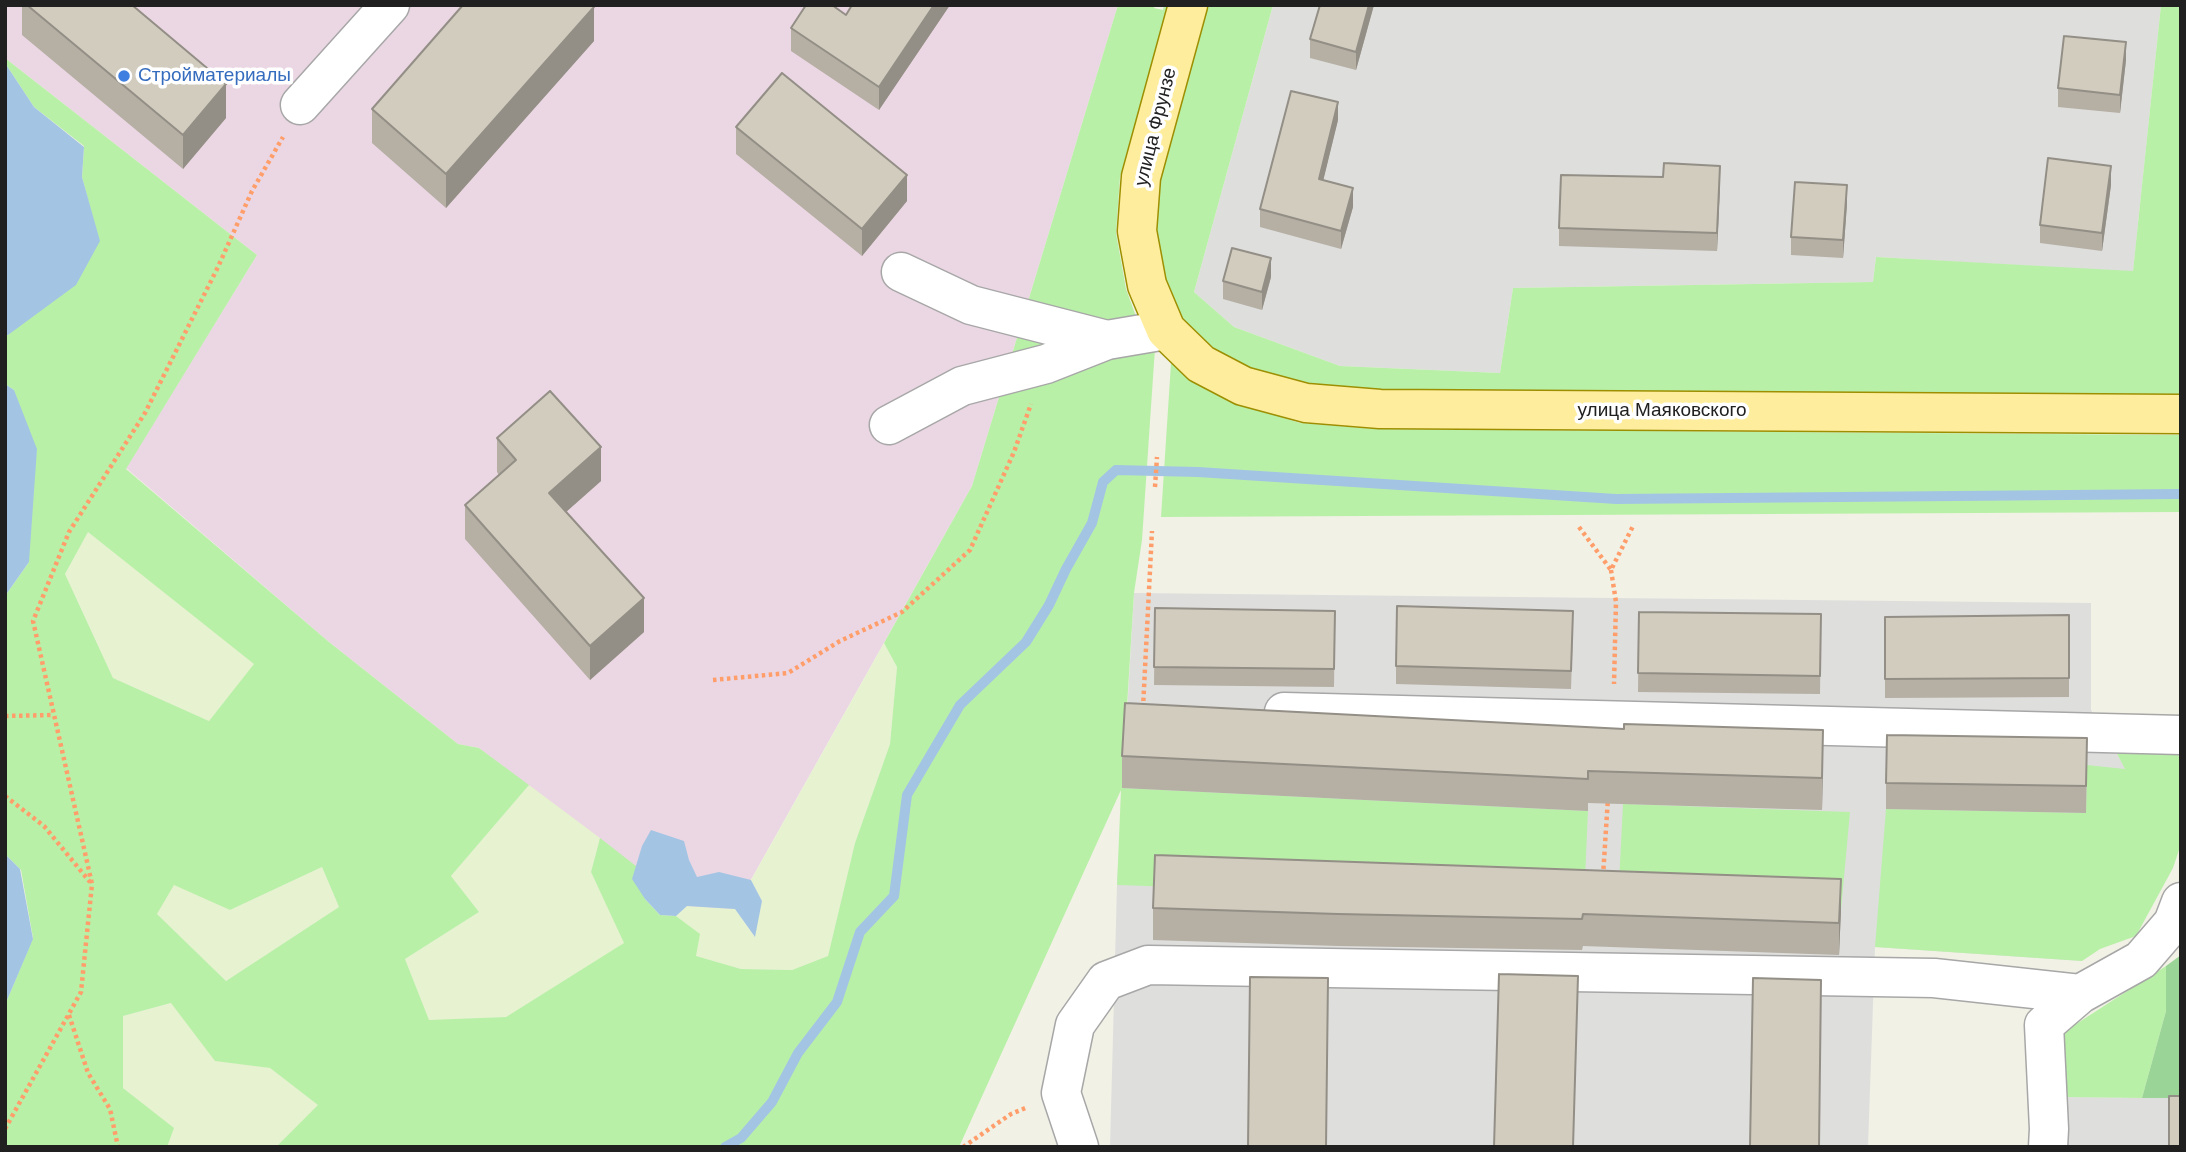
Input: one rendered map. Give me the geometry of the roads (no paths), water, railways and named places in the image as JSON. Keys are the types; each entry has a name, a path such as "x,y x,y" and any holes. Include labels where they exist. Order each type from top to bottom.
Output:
{"main road":[{"name":"улица Фрунзе","path":"1166,330 1147,285 1137,232 1140,177 1188,5"},
{"name":"улица Маяковского","path":"1166,330 1201,364 1243,386 1306,403 1380,409 2181,414"}],"street":[{"path":"300,106 390,5"},
{"path":"901,272 971,305 1107,340"},
{"path":"889,425 962,386 1046,364 1107,340 1166,330"},
{"path":"1254,712 2181,735"},
{"path":"2048,1147 2043,1025 2080,994 2141,960 2173,923 2181,902"},
{"path":"1079,1147 1061,1093 1076,1025 1106,981 1148,965 1934,978 2080,994"}],"water":[{"path":"5,63 34,107 84,147 82,177 100,241 76,285 8,335 5,335"},
{"path":"5,384 14,390 37,449 29,562 5,596"},
{"path":"651,830 684,841 697,877 719,872 751,880 762,901 755,937 735,909 687,906 676,916 660,915 632,879 642,846"},
{"path":"5,854 20,869 33,939 5,1005"}],"waterway":[{"path":"725,1147 741,1138 772,1102 798,1053 837,1002 860,932 894,896 907,795 960,705 1026,642 1049,605 1092,523 1103,482 1116,470 1198,472 1616,499 2181,494"}],"place":[{"name":"Стройматериалы","path":"124,76"}]}
